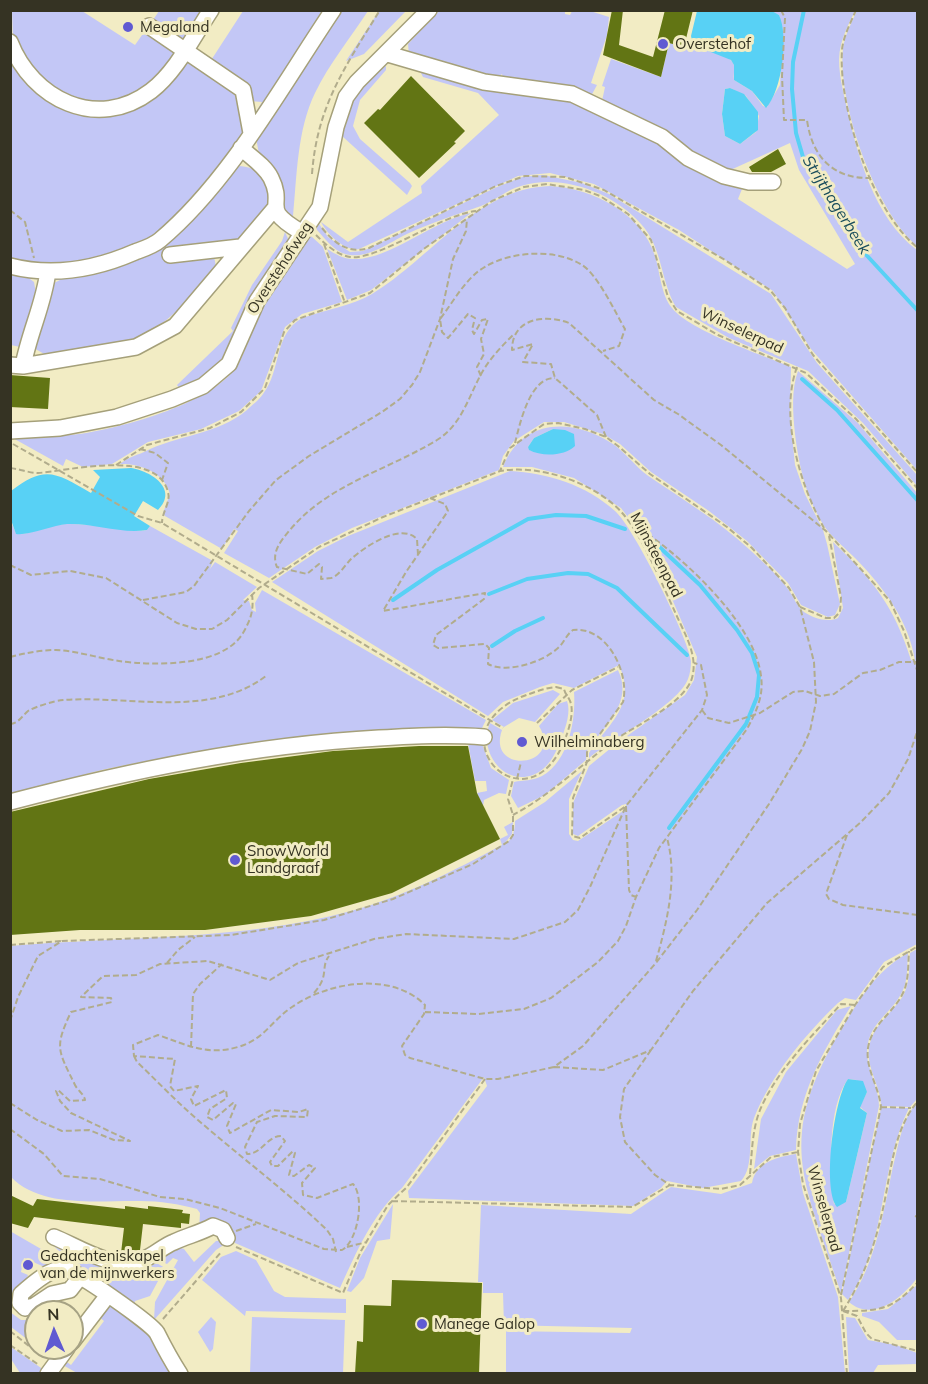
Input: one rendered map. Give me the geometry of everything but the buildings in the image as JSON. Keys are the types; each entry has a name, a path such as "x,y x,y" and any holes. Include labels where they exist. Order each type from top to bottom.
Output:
{"street":[{"path":"10,42 24,70 45,92 75,106 92,108 123,105 139,99 164,79 211,10"},
{"path":"10,266 42,271 69,271 109,263 158,242 222,177 333,10"},
{"name":"Overstehofweg","path":"10,431 60,428 117,417 203,386 229,364 257,301 308,233 324,194 336,127 346,97 357,82 388,54 429,10"},
{"path":"149,26 243,90 250,133"},
{"path":"388,54 484,82 572,94 662,137 687,158 724,176 749,182 773,182"},
{"path":"241,148 267,171 273,181 275,208 279,217 308,233"},
{"path":"17,365 136,347 175,326 275,208"},
{"path":"170,255 240,247"},
{"path":"17,365 45,296 42,271"},
{"path":"10,802 162,765 242,752 359,739 484,737"},
{"path":"54,1237 96,1256 132,1262 141,1261 172,1242 194,1237 213,1226 223,1230 227,1238"},
{"path":"80,1277 108,1295 156,1332 161,1345 180,1374"},
{"path":"84,1326 108,1295"}],"path":[{"path":"781,10 786,27 784,120 807,120 809,139 822,160 845,176 871,178"},
{"path":"856,10 842,46 842,77 854,133 871,178 892,219 918,248"},
{"path":"315,215 330,236 350,250 356,251 369,248 496,186 525,176 565,177 604,190 715,254 770,290 779,299 813,355 918,472"},
{"name":"Winselerpad","path":"308,233 348,257 364,256 445,218 479,210 509,193 533,185 571,186 600,196 628,214 646,233 655,248 668,297 677,311 718,335 796,367 813,378 856,419 918,489"},
{"path":"10,210 25,222 42,271"},
{"path":"116,465 140,449 210,428 242,412 265,388 280,341 290,323 304,315 370,293 425,248 479,210"},
{"path":"10,565 31,575 70,570 106,578 143,600 186,592 198,582 249,511 276,480 309,456 400,399 420,372 441,319 453,259 466,231 467,219"},
{"path":"323,243 345,303"},
{"path":"481,376 477,367 484,354 481,339 488,319 482,320 474,334 472,330 475,318 468,314 448,338 442,332 441,319 464,285 489,265 523,255 555,256 581,264 591,273 625,329 619,346 602,352"},
{"path":"418,555 417,539 412,534 402,532 388,536 353,557 331,578 321,579 320,564 307,574 284,571 278,567 274,559 277,548 299,519 341,487 447,433 461,416 481,376 502,345 530,320 554,318 569,323 654,400 721,445 827,532 890,601 904,631 918,673"},
{"path":"515,334 512,351 533,344 523,362 551,364 555,378 597,415 606,437"},
{"path":"796,367 793,379 792,414 798,464 808,496 827,532 841,597 840,612 834,618 826,618 800,607"},
{"path":"515,443 521,419 538,385 546,378 555,378"},
{"path":"500,471 508,450 538,427 551,423 573,426 606,437 650,474 699,506 752,548 789,588 800,607 814,662 817,695 810,731 792,769 697,910 655,964 583,1046 554,1067"},
{"path":"10,442 138,516 162,523 503,728"},
{"path":"140,449 155,453 168,463 162,480"},
{"path":"10,468 35,473 116,465 142,468 162,480 169,496 162,523"},
{"name":"Mijnsteenpad","path":"143,600 177,623 203,629 219,627 264,584 319,547 345,533 500,471 528,469 570,480 611,503 629,522 661,580 694,663 701,665 707,687 702,710"},
{"path":"430,498 445,504 448,511 383,606 385,612 481,593 486,594 436,635 432,642 435,647 485,644 489,648 489,665 515,667 554,651 570,632 583,630 596,635 605,643 624,679 623,702 587,752 587,762 573,798 573,837 580,838 626,806"},
{"path":"425,1012 504,1012 524,1009 551,998 598,962 618,941 654,858 754,715 762,693 762,677 749,640 700,578 660,541 629,522"},
{"path":"10,657 42,650 58,650 120,661 154,664 214,655 229,649 241,636 254,608 252,594"},
{"path":"10,1103 37,1120 62,1131 89,1130 114,1140 130,1141 130,1138 115,1134 71,1113 60,1101 56,1092 58,1090 70,1101 85,1100 76,1088 58,1047 61,1032 71,1012 112,1002 111,998 105,997 81,998 100,977 136,975 155,965 167,963 208,961 270,980 298,963 331,955 374,939 406,934 514,939 549,930 565,922 578,910 626,806 702,710 708,718 726,723 754,715 793,692 805,691 817,695 834,694 863,673 880,670 899,662 916,662"},
{"path":"513,815 548,795 587,762 678,697 690,683 694,663"},
{"path":"537,723 566,695 618,667"},
{"path":"10,724 29,711 62,700 181,701 238,692 266,676"},
{"path":"560,688 566,695 572,707 567,733 557,756 544,772 513,779 499,772 492,763 484,737 489,720 509,702 542,689 560,688"},
{"path":"798,1152 771,1157 740,1185 704,1190 670,1185 646,1168 625,1142 621,1123 624,1089 687,1000 767,903 848,834 889,793 908,759 918,729"},
{"path":"518,779 521,762"},
{"path":"10,945 231,935 324,920 393,899 473,864 509,841 515,825 508,799 513,779"},
{"path":"626,806 629,890 632,896 636,897"},
{"path":"848,834 826,894 829,899 843,905 918,915"},
{"path":"655,964 667,924 671,896 667,838"},
{"path":"167,963 178,950 196,936"},
{"path":"10,1021 18,997 38,956 62,941"},
{"name":"Winselerpad","path":"847,1374 841,1298 802,1184 798,1152 800,1124 816,1071 855,1005 883,967 918,946"},
{"path":"841,1298 881,1107 868,1049 875,1026 896,1004 905,989 909,951"},
{"path":"312,995 325,980 325,964 331,955"},
{"path":"191,1047 193,994 200,984 222,964"},
{"path":"336,1251 333,1239 327,1230 275,1183 192,1115 137,1062 133,1045 158,1035 201,1051 218,1050 249,1043 266,1033 282,1014 294,1005 312,995 351,984 386,986 423,1003 425,1012 402,1046 405,1055 485,1079 554,1067 603,1071 651,1050"},
{"path":"750,1174 760,1111 777,1079 841,1004 855,1005"},
{"path":"134,1056 175,1059 170,1086 174,1091 198,1086 191,1099 194,1106 226,1089 227,1098 210,1109 207,1117 213,1120 233,1103 236,1104 227,1126 230,1132 271,1110 299,1112 308,1109 307,1117 275,1116 257,1122 245,1147 247,1154 254,1154 276,1136 281,1136 285,1141 274,1154 270,1162 272,1166 278,1166 293,1151 295,1153 290,1175 294,1176 309,1165 315,1168 302,1183 303,1195 316,1198 353,1184 356,1188 360,1216 347,1247"},
{"path":"156,1332 157,1324 228,1247 242,1249 343,1293 367,1242 391,1201 407,1187 485,1079"},
{"path":"843,1311 861,1282 882,1214 900,1130 911,1108 918,1101"},
{"path":"881,1107 911,1108"},
{"path":"10,1129 30,1142 58,1172 67,1178 100,1179 160,1197 185,1199 220,1208 256,1224 336,1251 367,1242"},
{"path":"391,1201 632,1207 670,1185"},
{"path":"227,1238 232,1232 256,1224"},
{"path":"843,1311 872,1311 888,1307 918,1282"},
{"path":"843,1311 857,1316 866,1334 872,1339 918,1351"},
{"path":"10,1331 50,1370"},
{"path":"10,1345 50,1370"}],"shaded area":[{"path":"565,10 565,14 570,15 572,11 587,10 609,17 607,35 591,83 597,85 590,98 503,78 502,74 498,77 452,68 409,55 408,44 439,11"},
{"path":"770,10 779,15 784,49 780,77 772,100 766,108 752,91 734,80 734,65 731,60 693,45 691,36 697,11"},
{"path":"857,10 917,11 917,246 902,230 887,208 862,155 853,126 846,97 843,49"},
{"path":"12,11 82,11 135,45 147,28 180,51 138,97 92,106 47,90 13,41"},
{"path":"159,11 208,11 184,46 151,23"},
{"path":"243,11 368,11 327,72 309,107 301,138 293,216 285,214 259,154 256,138 237,166 254,169 263,177 268,189 269,206 240,238 231,241 214,256 216,267 188,300 166,320 142,336 119,344 46,355 32,347 54,283 60,280 30,279 34,282 37,300 20,347 11,345 10,49 44,94 123,107 185,55 206,68","holes":["246,85 249,101 262,102 244,131 240,101 236,101"]},
{"path":"379,11 406,11 364,54 346,61"},
{"path":"770,11 855,11 842,41 839,59 841,82 850,123 862,164 879,203 889,221 917,250 917,470 811,349 773,291 679,230 594,184 550,173 518,176 359,249 342,245 321,222 348,242 422,193 421,186 499,115 478,93 423,77 420,71 571,96 744,184 738,199 847,269 855,264 799,170 790,143 726,172 602,101 605,87 602,86 611,59 661,77 669,43 684,47 685,42 713,50 727,57 734,65 734,80 752,91 763,106 767,107 780,85 783,33 779,15","holes":["730,88 746,96 759,116 756,132 740,144 725,136 722,114 725,89"]},
{"path":"386,66 386,70 360,100 353,126 360,139 410,183 412,186 407,195 342,136 356,95 369,78"},
{"path":"730,88 744,94 758,112 758,130 740,144 725,136 722,114 725,89"},
{"path":"543,175 582,183 609,194 771,294 817,363 917,475 917,486 863,423 808,371 729,338 676,307 654,243 648,233 630,213 617,203 586,188 553,182 521,186 486,204 418,229 365,254 344,254 329,244 313,226 317,221 328,237 350,252 363,251 497,187 522,177"},
{"path":"550,186 582,192 598,198 627,215 639,227 655,256 665,297 681,317 710,334 791,367 790,414 795,465 827,544 840,604 835,615 828,617 801,605 788,583 747,541 709,511 651,472 620,444 603,434 564,422 544,422 514,441 503,456 499,470 352,528 315,547 269,578 224,553 238,531 234,529 222,549 165,516 163,513 170,494 163,480 157,475 136,465 120,464 157,446 210,430 235,418 263,394 273,374 286,334 302,318 347,305 372,294 455,228 500,199 524,190"},
{"path":"471,213 371,290 347,300 327,249 346,258 367,258 396,247 442,223"},
{"path":"285,232 289,241 230,352 212,374 181,391 177,385 233,331 231,328 252,285 282,241"},
{"path":"311,236 323,247 342,302 302,314 285,327 261,391 239,411 201,429 148,442 112,464 83,467 66,459 63,466 11,437 71,435 98,431 167,411 211,390 228,377 239,363 271,292 294,256"},
{"path":"798,371 858,423 917,493 917,944 884,962 856,1000 845,998 838,1003 790,1056 770,1086 754,1118 748,1168 741,1181 703,1188 667,1181 661,1188 633,1206 409,1198 408,1191 487,1086 484,1077 402,1188 382,1209 359,1248 340,1288 235,1243 231,1236 199,1230 200,1213 197,1209 176,1204 141,1201 72,1201 39,1194 24,1187 11,1177 10,946 224,933 309,921 351,911 428,882 502,845 500,839 508,835 504,827 513,822 512,834 504,844 513,835 515,821 545,802 582,771 569,799 569,834 573,840 578,841 626,809 626,804 622,805 578,836 573,834 573,803 589,766 617,743 685,695 694,680 697,657 663,578 634,525 621,508 574,478 532,467 503,467 512,451 523,439 536,431 551,427 567,427 598,435 613,444 647,475 738,539 780,579 804,612 825,620 838,618 843,608 833,542 860,569 881,595 897,624 911,660 915,661 907,632 894,606 866,570 827,530 809,496 795,434 793,402","holes":["553,429 562,453 531,451 528,447 534,438"]},
{"path":"553,429 565,430 574,434 575,446 565,452 553,454 540,454 529,450 528,447 534,438"},
{"path":"131,468 154,477 164,488 164,502 158,510 143,501 134,516 150,526 147,530 127,531 67,524 16,534 11,520 11,491 33,477 42,474 60,476 91,493 100,477 93,470"},
{"path":"510,471 538,474 566,482 592,494 615,511 634,537 646,559 688,648 691,668 682,689 659,710 589,758 589,753 619,712 623,702 624,679 619,665 574,688 553,683 540,687 503,702 488,716 272,582 318,551 348,536"},
{"path":"10,520 16,533 20,534 60,524 83,524 140,531 147,530 150,526 213,561 210,569 215,562 257,587 243,600 249,601 252,610 256,612 255,603 262,590 486,720 481,730 464,728 448,732 276,744 148,761 94,772 11,798"},
{"path":"618,670 622,682 620,704 587,751 586,760 545,795 518,808 511,796 514,782 532,780 542,776 559,760 565,750 574,714 574,692"},
{"path":"553,690 560,694 535,722 519,718 504,727 492,720 513,703"},
{"path":"567,701 568,714 565,728 555,754 547,766 531,776 520,777 509,774 492,759 487,735 490,723 502,730 500,744 505,754 513,760 524,761 534,758 542,751 544,740 539,726 558,704"},
{"path":"460,738 481,741 491,768 509,780 506,794 499,793 484,800 483,806 477,793 487,791 486,781 475,781 468,743 450,743"},
{"path":"917,949 917,1099 910,1107 881,1106 870,1063 871,1039 879,1025 904,994 910,953"},
{"path":"908,953 905,986 894,1004 874,1028 868,1043 869,1067 877,1090 879,1106 841,1293 807,1189 802,1160 802,1131 808,1101 821,1067 842,1028 878,976","holes":["848,1079 856,1080 867,1092 860,1107 867,1113 846,1202 834,1204 831,1157 833,1122 841,1091"]},
{"path":"851,1006 822,1057 806,1093 801,1111 796,1150 770,1156 754,1169 761,1119 786,1072 837,1010"},
{"path":"848,1079 863,1081 867,1092 860,1108 867,1113 846,1202 837,1207 830,1182 830,1164 838,1104"},
{"path":"917,1102 917,1278 904,1293 887,1305 868,1310 858,1308 849,1302 872,1255 901,1135 907,1118"},
{"path":"881,1108 909,1108 892,1155 870,1255 861,1278 848,1300 842,1294"},
{"path":"796,1154 803,1193 838,1297 845,1373 506,1373 506,1331 630,1333 632,1328 504,1325 503,1293 483,1293 483,1282 478,1282 481,1205 631,1214 671,1187 721,1194 752,1183 754,1176 763,1165 775,1159"},
{"path":"393,1204 390,1239 377,1241 364,1278 351,1292 347,1291 360,1258"},
{"path":"10,1231 48,1253 52,1263 49,1269 24,1258 21,1272 28,1275 23,1287 16,1295 11,1295"},
{"path":"224,1240 225,1244 216,1250 154,1320 155,1302 178,1260 173,1258 167,1264 157,1259 155,1262 165,1268 150,1296 135,1301 134,1308 75,1267 51,1243 98,1264 178,1247 184,1249 194,1262 216,1241"},
{"path":"236,1251 256,1260 274,1291 285,1297 346,1299 346,1313 246,1311 245,1316 202,1280 221,1257"},
{"path":"917,1285 917,1340 897,1340 879,1322 862,1316 862,1313 888,1309"},
{"path":"110,1304 146,1332 175,1373 77,1373 61,1364 64,1360 71,1365 75,1360 84,1360 84,1348 104,1321 98,1316"},
{"path":"10,1312 24,1320 24,1337 11,1327"},
{"path":"211,1317 216,1322 213,1349 210,1352 198,1332"},
{"path":"252,1317 345,1320 343,1373 250,1373"},
{"path":"846,1317 855,1318 868,1340 896,1345 917,1353 917,1364 878,1365 873,1373 849,1373"},
{"path":"11,1347 24,1356 24,1360 30,1360 44,1370 42,1373 20,1373 11,1359"}],"waterway":[{"name":"Strijthagerbeek","path":"804,10 793,62 792,89 796,133 803,157 859,247 918,311"},
{"path":"802,379 837,410 918,501"},
{"path":"393,600 437,570 528,519 556,515 586,516 625,529"},
{"path":"654,542 700,585 737,630 752,653 759,675 757,697 746,724 669,828"},
{"path":"489,594 527,579 568,573 588,574 617,588 687,655"},
{"path":"492,646 515,631 543,618"}],"place":[{"name":"Megaland","path":"128,27"},
{"name":"Overstehof","path":"663,44"},
{"name":"Wilhelminaberg","path":"522,742"},
{"name":"SnowWorld Landgraaf","path":"235,860"},
{"name":"Gedachteniskapel van de mijnwerkers","path":"28,1265"},
{"name":"Manege Galop","path":"422,1324"}]}
